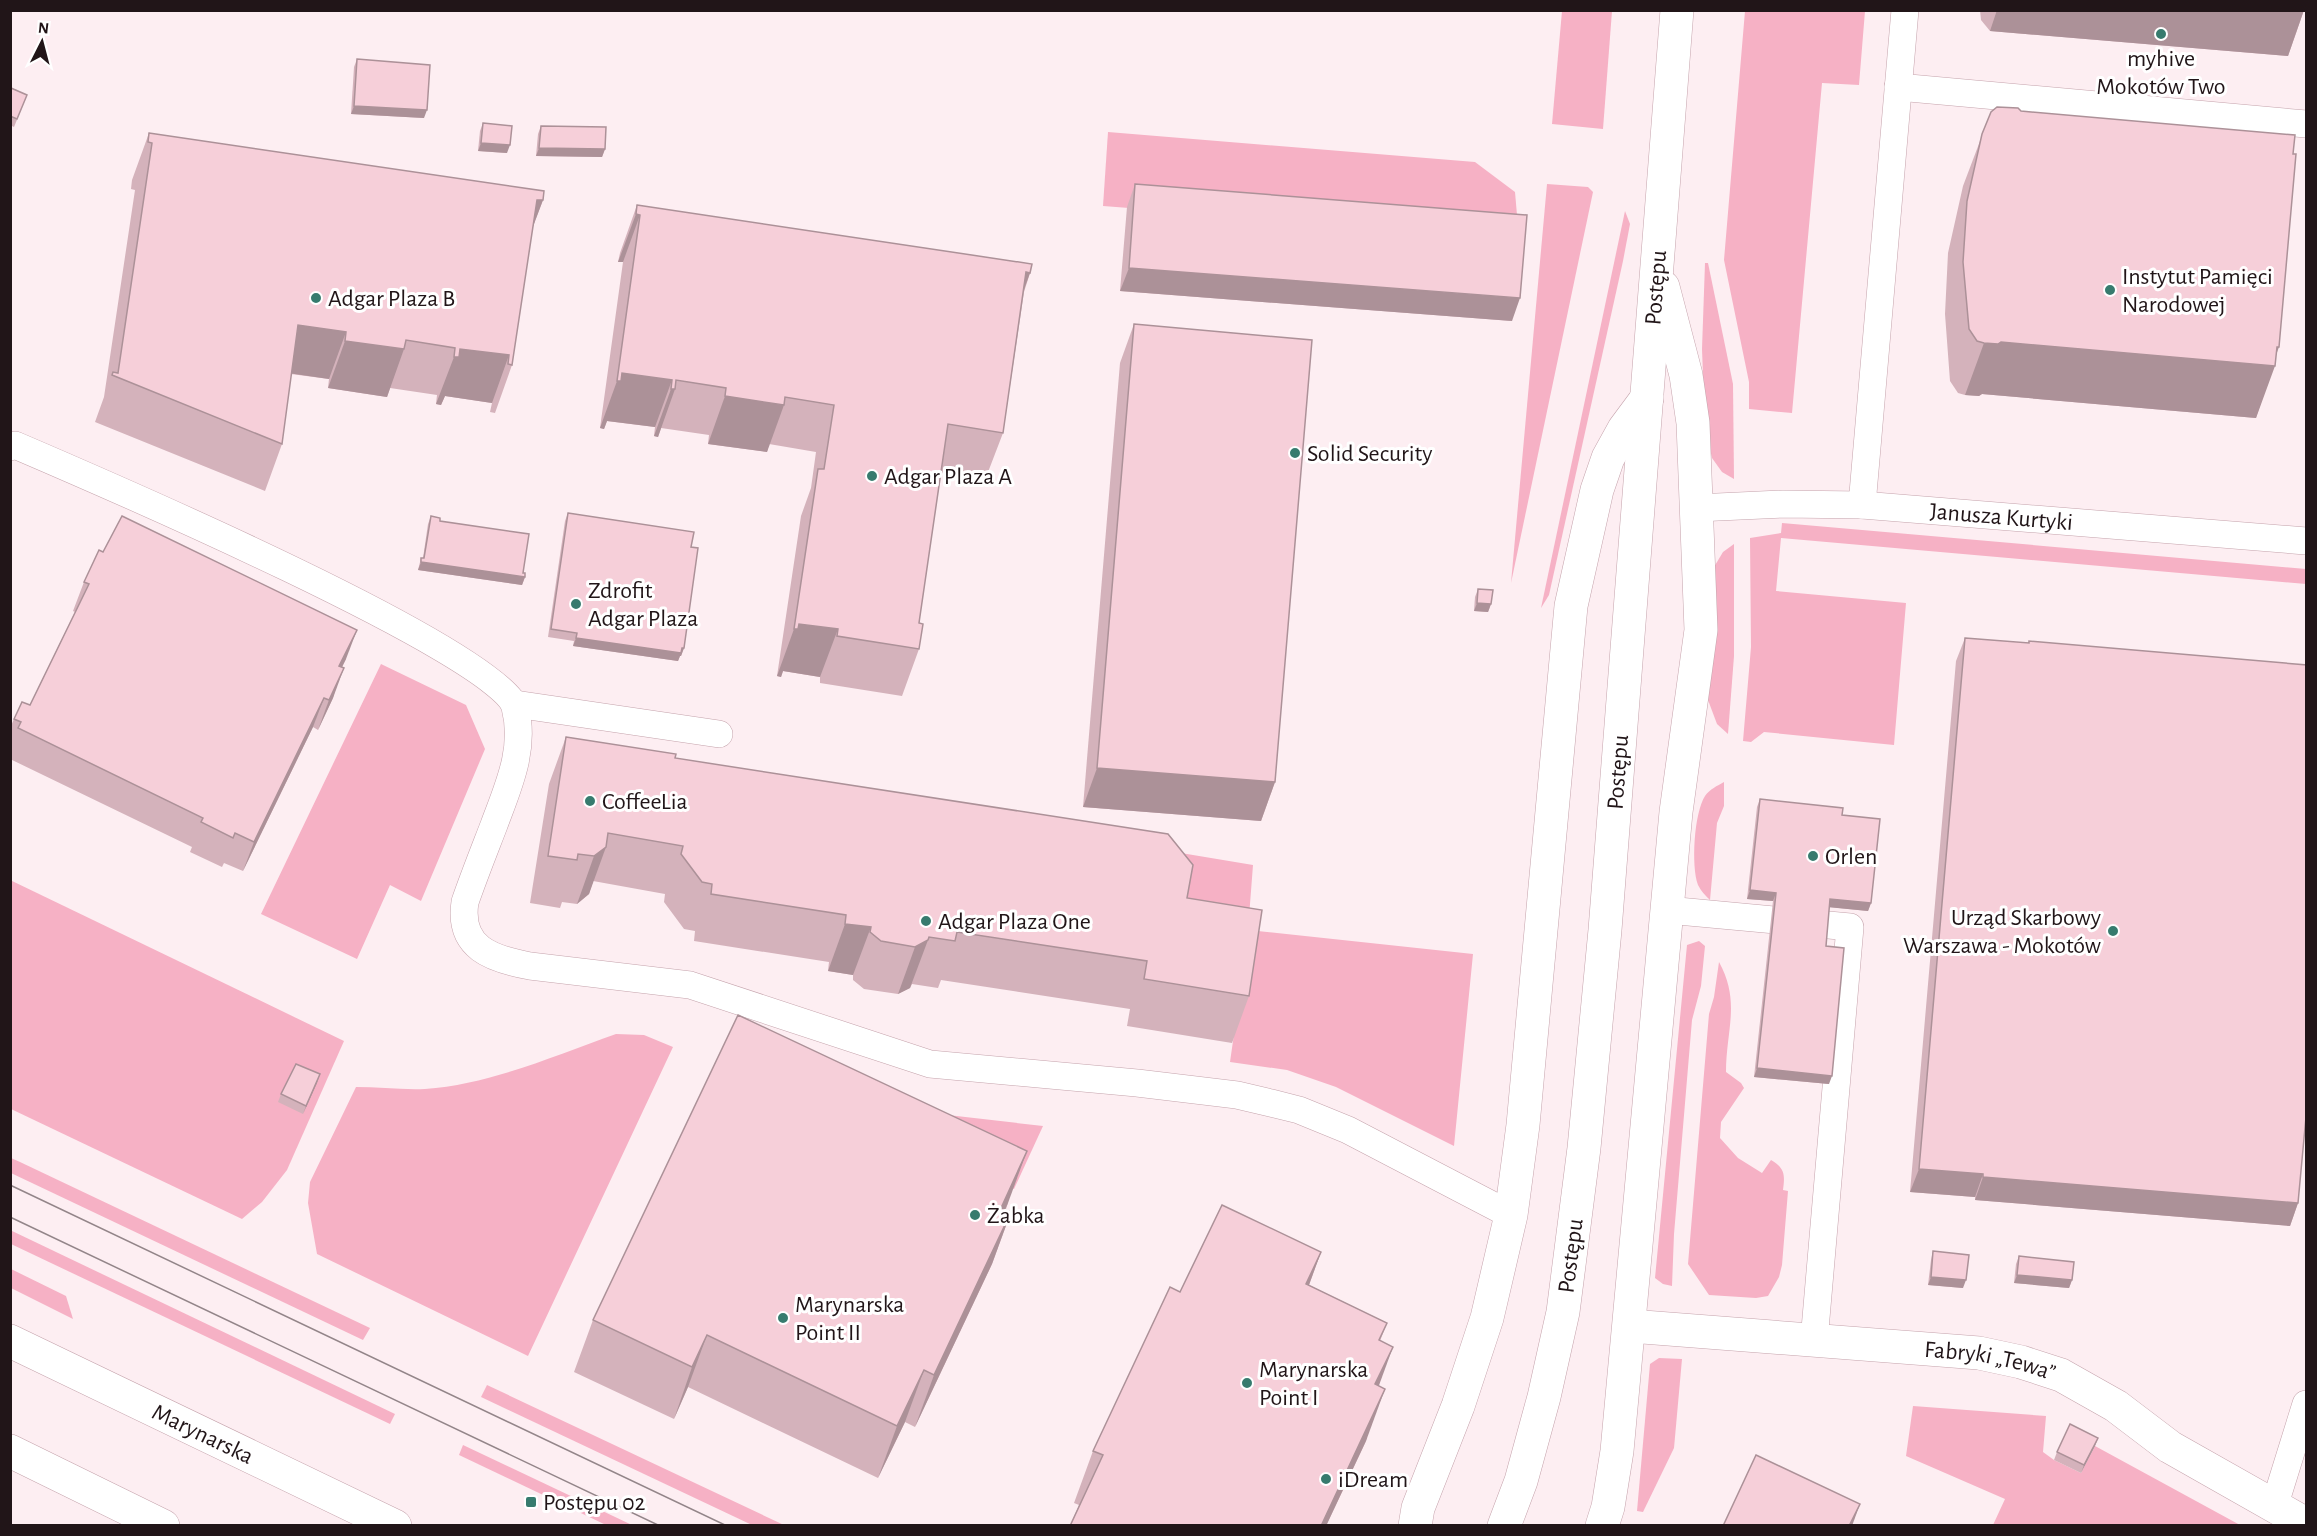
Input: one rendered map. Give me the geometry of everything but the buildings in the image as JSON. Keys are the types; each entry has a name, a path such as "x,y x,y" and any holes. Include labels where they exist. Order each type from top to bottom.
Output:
{"street":[{"name":"Postępu","path":"1504,1526 1530,1449 1563,1312 1584,1148 1605,930 1677,10"},
{"path":"1602,1526 1608,1507 1617,1451 1676,812 1701,630 1693,423 1686,375 1656,265"},
{"path":"1413,1520 1458,1406 1487,1318 1511,1215 1522,1125 1570,606 1597,490 1608,458 1624,429 1647,398"},
{"name":"Fabryki „Tewa”","path":"1630,1326 1980,1353 2021,1362 2061,1375 2116,1407 2170,1446 2307,1524"},
{"name":"Marynarska","path":"10,1341 395,1526"},
{"path":"10,1451 164,1526"}],"lane":[{"path":"1862,505 1905,10"},
{"path":"1898,87 2307,124"},
{"path":"10,447 15,445 115,488 358,603 469,663 497,685 515,704 519,735 515,767 465,902 463,913 467,932 473,943 483,952 508,962 530,966 690,985 930,1064 1237,1095 1299,1110 1348,1130 1511,1215"},
{"name":"Janusza Kurtyki","path":"1696,508 1862,505 2307,541"},
{"path":"515,704 719,734"},
{"path":"1667,910 1850,927 1814,1341"},
{"path":"2274,1507 2307,1404"}],"shaded area":[{"path":"1562,11 1612,11 1603,129 1552,124"},
{"path":"1745,11 1865,11 1859,85 1822,83 1792,413 1749,409 1749,382 1724,260"},
{"path":"1108,132 1475,162 1515,192 1519,238 1103,206"},
{"path":"1547,184 1588,187 1593,192 1511,583"},
{"path":"1625,211 1630,224 1623,261 1549,595 1541,608"},
{"path":"1705,263 1708,263 1733,384 1734,479 1722,472 1712,458 1705,427 1702,349"},
{"path":"1782,523 2306,569 2306,584 1781,538 1776,591 1906,603 1894,745 1764,732 1751,742 1743,741 1751,647 1750,538 1781,533"},
{"path":"1734,544 1734,656 1728,734 1717,724 1708,700 1714,567 1723,552"},
{"path":"381,664 466,705 485,749 421,901 390,885 357,959 261,914"},
{"path":"1724,782 1724,806 1717,823 1710,900 1699,887 1696,876 1694,853 1696,827 1705,796"},
{"path":"1157,849 1253,865 1248,930 1473,954 1454,1146 1336,1087 1287,1070 1230,1062 1245,958 1170,946"},
{"path":"10,880 344,1041 287,1170 262,1202 242,1219 11,1109"},
{"path":"1699,941 1705,946 1701,986 1692,1020 1674,1234 1672,1286 1663,1284 1655,1278 1687,945"},
{"path":"1719,962 1726,976 1731,1003 1726,1072 1744,1088 1721,1122 1720,1138 1738,1158 1762,1173 1771,1160 1776,1163 1783,1172 1783,1190 1788,1191 1779,1277 1768,1296 1756,1298 1709,1295 1688,1264 1709,1014"},
{"path":"616,1034 644,1035 673,1047 528,1356 317,1254 308,1203 310,1182 356,1087 425,1089 450,1086 522,1068"},
{"path":"939,1114 1043,1126 1014,1189 923,1145"},
{"path":"11,1158 370,1328 363,1340 11,1173"},
{"path":"10,1230 395,1414 390,1424 11,1244"},
{"path":"11,1269 66,1296 73,1319 11,1288"},
{"path":"1659,1358 1682,1359 1674,1448 1643,1512 1637,1511 1650,1364"},
{"path":"487,1385 784,1525 752,1525 481,1397"},
{"path":"1913,1406 2046,1416 2043,1452 2054,1460 2081,1473 2095,1446 2240,1525 1993,1525 2005,1499 1906,1456"},
{"path":"463,1445 632,1525 606,1525 459,1455"}],"tram line":[{"path":"10,1185 727,1526"},
{"path":"10,1217 660,1526"}],"place":[{"name":"myhive Mokotów Two","path":"2161,34"},
{"name":"Instytut Pamięci Narodowej","path":"2110,290"},
{"name":"Adgar Plaza B","path":"316,298"},
{"name":"Solid Security","path":"1295,453"},
{"name":"Adgar Plaza A","path":"872,476"},
{"name":"Zdrofit Adgar Plaza","path":"576,604"},
{"name":"CoffeeLia","path":"590,801"},
{"name":"Orlen","path":"1813,856"},
{"name":"Adgar Plaza One","path":"926,921"},
{"name":"Urząd Skarbowy Warszawa - Mokotów","path":"2113,931"},
{"name":"Żabka","path":"975,1215"},
{"name":"Marynarska Point II","path":"783,1318"},
{"name":"Marynarska Point I","path":"1247,1383"},
{"name":"iDream","path":"1326,1479"},
{"name":"Postępu 02","path":"531,1502"}]}
